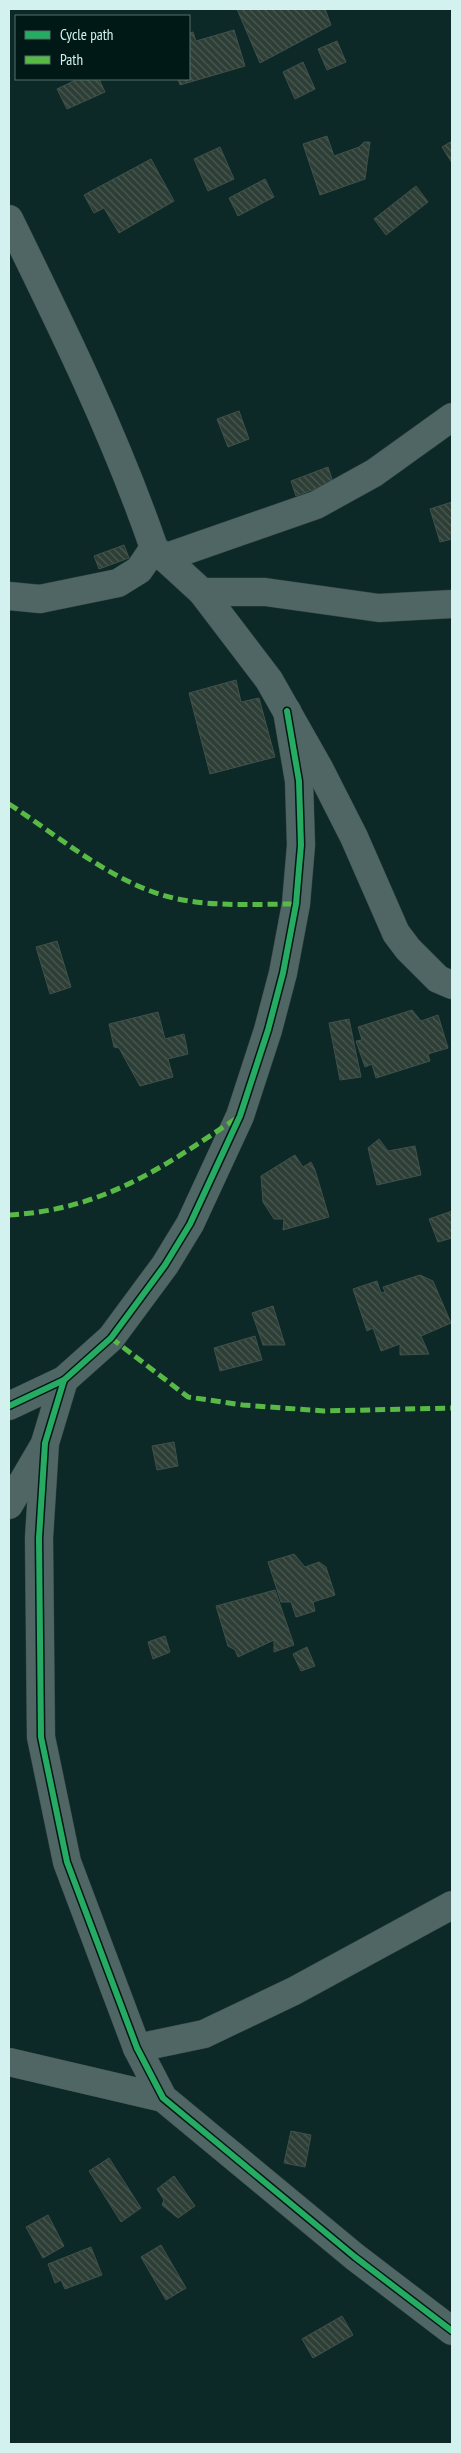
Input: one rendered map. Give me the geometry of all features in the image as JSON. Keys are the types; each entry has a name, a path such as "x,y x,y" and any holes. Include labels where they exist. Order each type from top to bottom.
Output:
{"street":[{"path":"9,219 82,371 133,486 159,553 202,592 269,680 354,837 396,933 408,949 438,979 452,985"},
{"path":"9,596 40,599 118,583 139,570 159,553 316,504 374,473 452,417"},
{"path":"202,592 266,592 378,608 452,604"},
{"path":"9,1406 64,1380 111,1338 165,1265 190,1224 240,1116 281,983 296,904 301,846 299,781 287,711"},
{"path":"64,1380 45,1444 39,1538 41,1737 68,1862 137,2048 163,2098 355,2257 452,2331"},
{"path":"9,1505 45,1444"},
{"path":"137,2048 204,2034 294,1991 452,1905"},
{"path":"9,2062 163,2098"}],"building":[{"path":"237,9 325,9 331,25 260,63"},
{"path":"234,30 245,66 180,85 178,80 190,80 190,33 193,32 196,41"},
{"path":"337,41 346,62 327,70 318,49"},
{"path":"303,62 315,89 295,99 283,72"},
{"path":"76,80 99,80 105,92 67,109 57,89"},
{"path":"327,136 334,156 359,147 364,142 370,142 365,179 320,195 303,144"},
{"path":"452,141 452,163 442,147"},
{"path":"220,147 234,179 208,191 194,159"},
{"path":"151,159 174,201 119,233 104,208 94,213 84,195"},
{"path":"265,179 274,197 238,216 229,198"},
{"path":"416,186 428,202 386,235 374,219"},
{"path":"239,411 249,439 228,447 217,419"},
{"path":"328,467 333,482 296,496 291,481"},
{"path":"452,502 452,539 440,542 430,509"},
{"path":"124,545 129,558 99,569 94,556"},
{"path":"236,680 241,702 259,698 275,757 210,774 189,693"},
{"path":"57,941 71,987 50,994 36,947"},
{"path":"412,1010 421,1021 438,1015 448,1048 428,1054 430,1061 376,1078 372,1064 365,1067 356,1041 362,1040 358,1027"},
{"path":"158,1012 165,1039 184,1034 188,1054 168,1059 173,1077 140,1086 119,1048 114,1047 109,1024"},
{"path":"349,1019 361,1077 340,1080 329,1023"},
{"path":"379,1139 388,1151 415,1146 421,1175 377,1185 368,1148"},
{"path":"295,1155 303,1167 311,1162 329,1217 283,1230 284,1219 274,1219 263,1202 261,1176"},
{"path":"452,1211 452,1238 438,1242 429,1219"},
{"path":"420,1275 433,1281 451,1323 421,1336 429,1354 400,1355 400,1344 381,1351 373,1328 367,1331 353,1289 377,1281 381,1293 385,1292 383,1287"},
{"path":"273,1306 285,1345 263,1345 252,1313"},
{"path":"255,1336 262,1360 220,1371 214,1348"},
{"path":"174,1442 178,1466 157,1470 152,1446"},
{"path":"294,1554 305,1567 319,1562 326,1567 335,1595 313,1602 315,1611 296,1617 291,1602 281,1602 268,1562"},
{"path":"275,1590 294,1645 274,1652 274,1640 238,1657 235,1650 228,1646 216,1606"},
{"path":"165,1636 170,1652 153,1659 148,1642"},
{"path":"307,1647 315,1666 301,1671 293,1654"},
{"path":"291,2131 311,2135 305,2167 284,2163"},
{"path":"109,2158 141,2208 121,2222 89,2171"},
{"path":"174,2176 195,2206 178,2218 162,2205 164,2200 157,2189"},
{"path":"48,2215 64,2246 43,2258 26,2227"},
{"path":"161,2245 186,2288 166,2300 141,2257"},
{"path":"91,2247 102,2275 65,2289 61,2280 55,2283 48,2264"},
{"path":"342,2316 353,2335 313,2358 302,2339"}],"marked path":[{"path":"9,804 100,866 119,877 159,894 209,903 244,905 296,904"},
{"path":"9,1215 73,1205 102,1195 130,1183 183,1154 237,1118"},
{"path":"111,1338 188,1397 243,1405 324,1411 452,1408"}],"cycle path":[{"path":"9,1406 64,1380 111,1338 165,1265 190,1224 240,1116 268,1030 283,973 296,904 301,845 299,781 287,711"},
{"path":"64,1380 45,1443 39,1538 41,1737 67,1862 137,2048 163,2098 355,2257 452,2331"}]}
